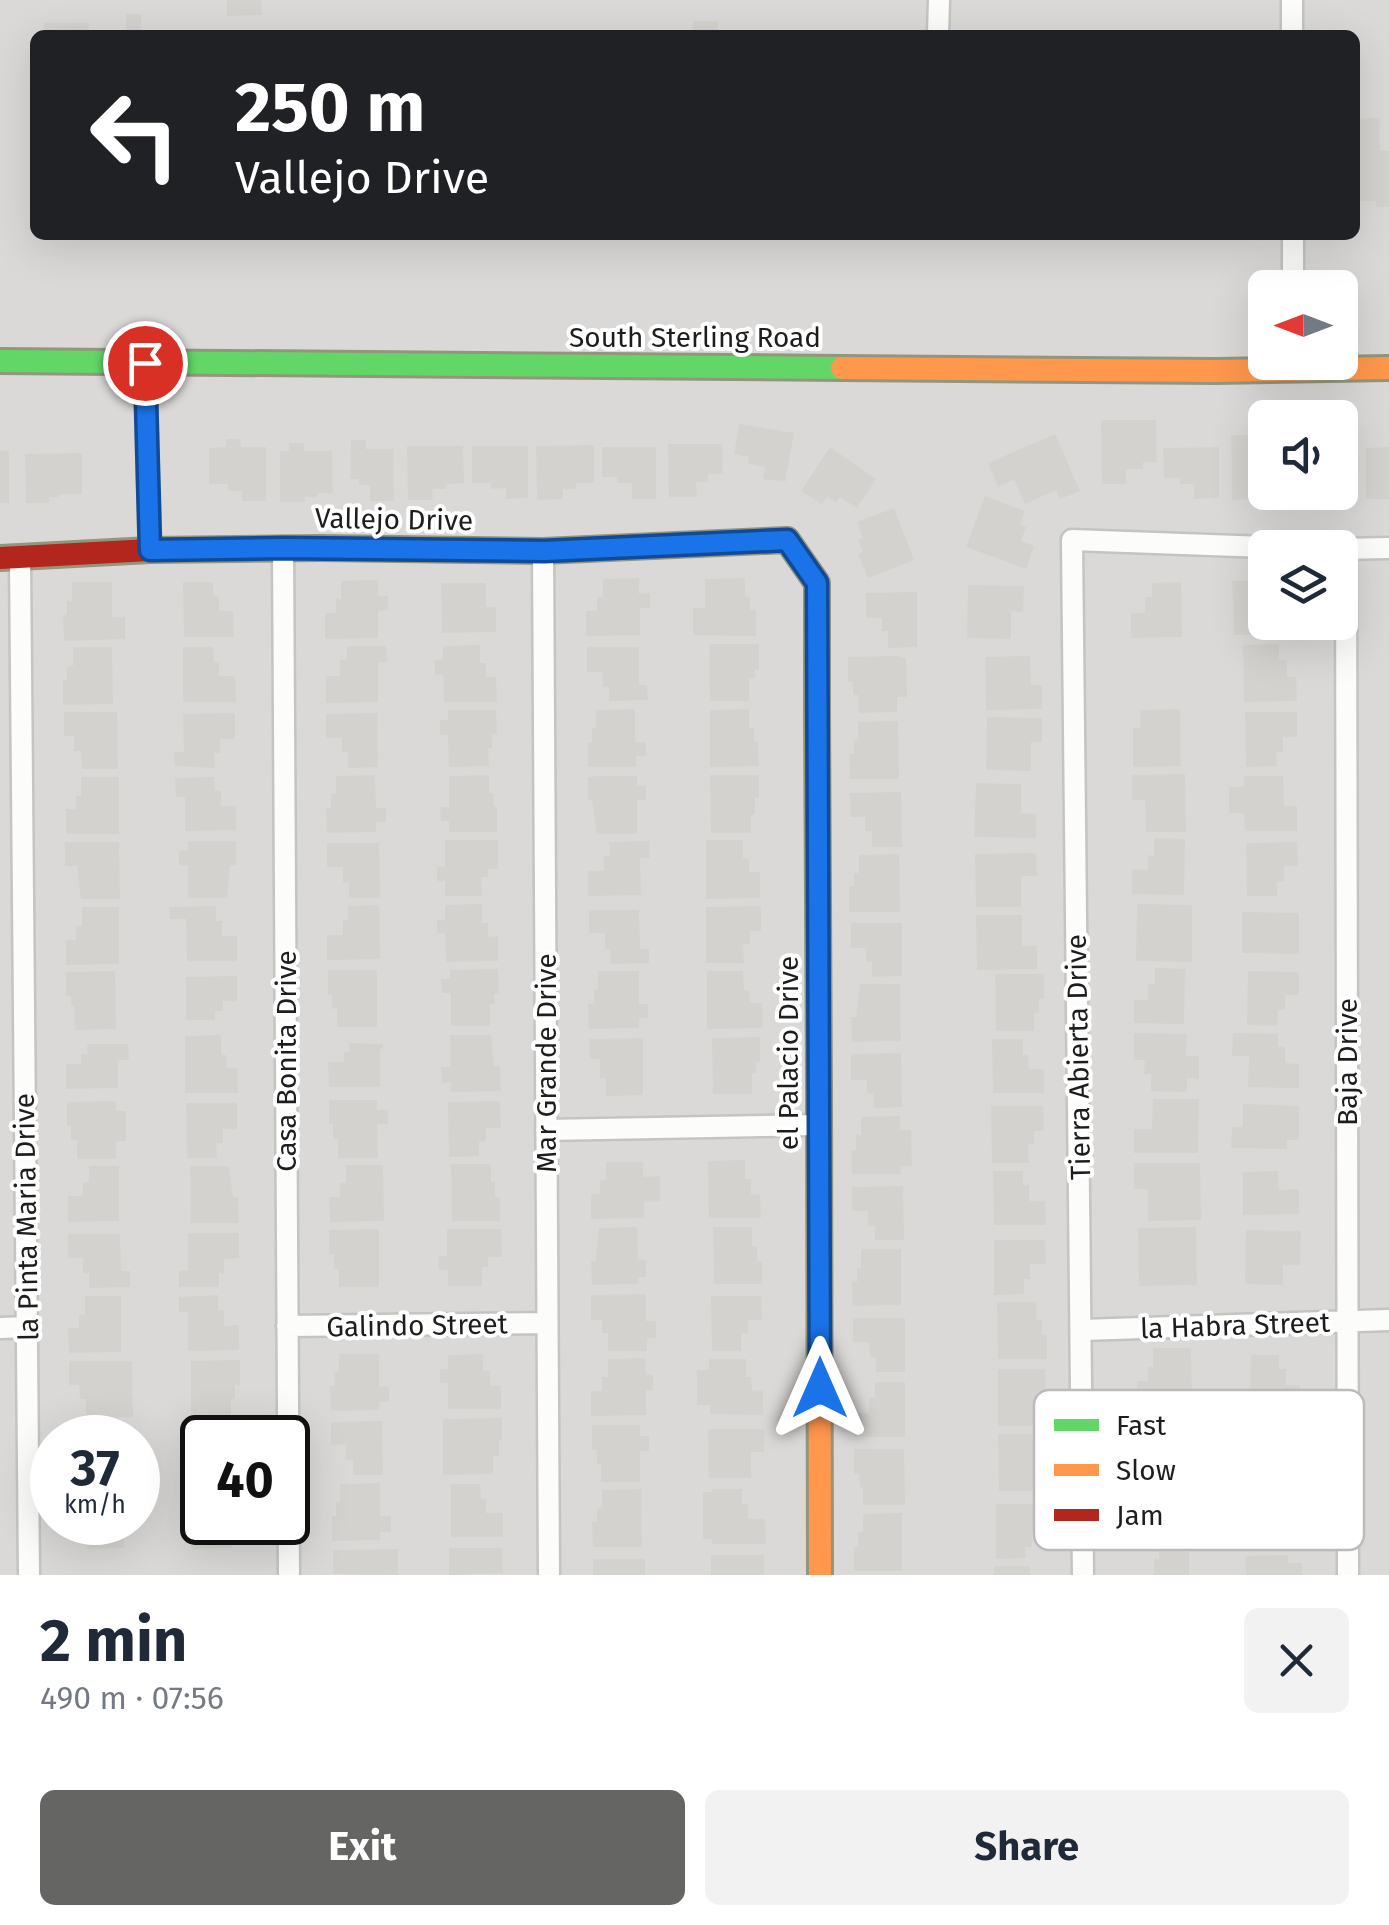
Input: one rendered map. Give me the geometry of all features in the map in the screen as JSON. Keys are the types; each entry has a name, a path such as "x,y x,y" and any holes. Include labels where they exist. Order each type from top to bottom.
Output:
{"street":[{"path":"938,30 939,0"},
{"path":"1292,0 1292,30"},
{"path":"1293,240 1294,270"},
{"name":"South Sterling Road","path":"0,361 1248,366"},
{"path":"145,363 150,550"},
{"name":"South Sterling Road","path":"1358,367 1389,368"},
{"name":"Vallejo Drive","path":"10,558 283,548 544,551 787,540"},
{"name":"el Palacio Drive","path":"787,540 817,583 820,1575"},
{"name":"Tierra Abierta Drive","path":"1082,1390 1072,540 1248,546"},
{"name":"Casa Bonita Drive","path":"283,548 289,1575"},
{"path":"1358,549 1389,548"},
{"name":"Mar Grande Drive","path":"544,551 548,1575"},
{"name":"la Pinta Maria Drive","path":"10,558 28,1327 29,1575"},
{"name":"Baja Drive","path":"1343,640 1347,1390"},
{"path":"546,1130 818,1125"},
{"name":"la Habra Street","path":"1082,1330 1389,1320"},
{"name":"Galindo Street","path":"287,1326 547,1323"},
{"path":"0,1328 28,1327"},
{"name":"Baja Drive","path":"1348,1550 1348,1575"}],"shaded area":[{"path":"0,0 1389,0 1389,1575 0,1575"}],"building":[{"path":"227,0 261,0 262,15 227,16"},
{"path":"126,14 141,14 141,30 126,30"},
{"path":"693,21 718,21 718,30 693,30"},
{"path":"44,23 89,23 89,30 44,30"},
{"path":"1379,118 1380,151 1389,151 1389,207 1376,207 1376,201 1360,201 1360,119"},
{"path":"1101,420 1156,420 1157,462 1143,462 1143,469 1126,469 1126,484 1102,484"},
{"path":"739,424 794,433 785,482 763,479 765,467 748,464 749,457 734,454"},
{"path":"1055,434 1080,491 1060,499 1056,490 1025,504 1014,480 998,487 988,463"},
{"path":"1231,435 1248,435 1248,499 1232,500"},
{"path":"226,439 240,439 241,447 266,447 266,501 242,501 242,491 228,491 228,484 209,484 209,448 226,447"},
{"path":"351,440 366,440 366,449 393,449 394,501 370,501 370,485 359,485 359,479 350,479"},
{"path":"289,443 304,443 304,451 332,451 333,493 317,493 317,497 305,497 305,502 280,502 280,451 289,451"},
{"path":"668,444 722,444 723,474 708,474 708,482 696,482 697,497 669,497"},
{"path":"594,445 594,483 576,483 576,489 563,489 563,499 537,500 536,446"},
{"path":"407,446 463,446 464,483 432,489 433,500 408,500"},
{"path":"472,446 528,446 528,498 506,499 506,488 491,489 491,483 472,483"},
{"path":"602,447 656,447 656,499 632,499 632,483 602,477"},
{"path":"830,447 876,479 857,508 840,497 836,502 827,496 822,504 801,491"},
{"path":"1219,447 1219,498 1194,499 1194,484 1180,484 1180,478 1164,478 1163,448"},
{"path":"1389,447 1389,499 1366,499 1366,448"},
{"path":"9,450 9,503 0,503 0,451"},
{"path":"82,453 82,494 59,494 49,497 49,503 26,503 25,454"},
{"path":"985,496 1025,511 1020,525 1026,527 1021,541 1034,546 1026,569 966,547"},
{"path":"894,508 914,560 868,578 858,554 863,552 858,540 863,538 857,522"},
{"path":"639,578 639,594 650,593 650,608 640,608 640,635 586,636 586,611 597,611 597,597 603,597 603,579"},
{"path":"745,578 745,597 750,597 750,610 756,610 756,636 693,635 693,608 705,608 705,579"},
{"path":"378,580 378,596 388,596 388,610 378,611 378,638 325,639 325,613 336,613 341,581"},
{"path":"1232,581 1248,581 1248,635 1234,635"},
{"path":"72,582 112,582 112,617 125,617 125,639 64,641 63,615 67,615 67,601 72,601"},
{"path":"183,582 213,582 213,596 219,596 219,611 233,611 234,637 184,637"},
{"path":"1181,582 1182,637 1131,638 1131,613 1145,613 1145,597 1152,597 1152,583"},
{"path":"441,583 486,583 486,607 496,607 496,632 442,633"},
{"path":"968,585 1024,586 1023,612 1011,611 1011,639 967,638"},
{"path":"917,592 917,647 888,648 888,631 882,631 882,618 866,618 866,593"},
{"path":"709,644 759,644 759,670 755,670 755,678 749,678 749,701 710,701"},
{"path":"1279,644 1279,660 1287,660 1287,677 1296,677 1297,701 1244,702 1243,645"},
{"path":"480,645 480,663 486,663 486,677 496,677 497,702 444,702 443,675 435,675 435,660 443,660 443,646"},
{"path":"347,646 386,646 387,662 378,662 378,702 326,703 326,676 340,676 340,660 347,660"},
{"path":"73,647 112,647 113,704 63,705 63,680 67,680 67,667 73,666"},
{"path":"183,647 213,647 219,676 235,676 236,702 183,702"},
{"path":"587,647 639,647 639,685 647,685 648,700 609,701 609,687 603,687 602,672 587,672"},
{"path":"1030,656 1031,685 1042,685 1042,709 986,710 985,657"},
{"path":"848,657 906,658 907,697 897,697 897,712 859,713 858,695 853,695 853,682 848,682"},
{"path":"635,709 635,742 646,742 646,756 636,756 636,767 588,767 588,743 592,742 592,728 596,728 596,710"},
{"path":"749,709 749,728 754,728 754,742 758,742 759,766 710,767 710,710"},
{"path":"1180,709 1181,766 1133,767 1133,728 1141,728 1140,710"},
{"path":"448,710 496,710 497,734 492,734 492,748 488,748 489,766 449,767 448,735 440,735 440,720 448,720"},
{"path":"64,712 117,712 118,769 82,769 81,751 74,751 74,736 64,736"},
{"path":"1245,712 1297,712 1297,737 1283,737 1283,752 1276,752 1277,766 1246,767"},
{"path":"235,713 235,739 220,739 220,753 214,753 215,768 175,766 174,752 184,752 183,714"},
{"path":"377,713 378,767 348,768 348,752 342,752 342,738 326,738 326,714"},
{"path":"987,717 1042,718 1042,742 1031,742 1031,771 986,770"},
{"path":"898,721 899,779 850,779 849,754 854,754 854,740 858,740 858,722"},
{"path":"1185,774 1186,832 1146,832 1145,800 1132,800 1132,775"},
{"path":"375,775 376,808 386,808 386,822 376,822 376,832 327,833 326,808 331,808 331,794 336,794 336,776"},
{"path":"489,775 489,793 493,793 497,807 497,832 449,832 449,821 441,821 440,807 449,807 449,776"},
{"path":"710,775 759,775 759,798 755,798 755,814 751,815 751,833 711,833"},
{"path":"637,776 637,786 646,786 646,800 637,800 637,834 597,834 592,800 588,800 588,777"},
{"path":"1244,776 1283,776 1284,806 1297,806 1297,831 1245,831 1244,813 1229,813 1229,787 1244,787"},
{"path":"81,777 119,777 119,834 66,834 66,809 76,809"},
{"path":"214,777 215,791 221,791 221,806 236,806 236,830 185,831 185,797 176,797 175,778"},
{"path":"976,783 1021,784 1021,813 1036,814 1036,838 974,837"},
{"path":"901,792 902,847 872,847 872,831 865,831 865,817 851,817 850,793"},
{"path":"1154,838 1185,839 1184,895 1132,894 1132,869 1148,870 1148,855 1154,856"},
{"path":"445,840 498,840 498,869 488,869 488,877 481,877 482,896 445,896 445,881 437,881 437,867 445,867"},
{"path":"706,840 743,840 743,859 749,859 749,872 760,872 760,898 706,899"},
{"path":"188,841 236,841 236,865 230,865 227,898 188,898 188,865 179,865 179,851 188,851"},
{"path":"649,841 650,858 640,858 641,895 588,896 588,871 604,871 603,856 610,856 609,842"},
{"path":"65,842 119,842 120,899 81,899 77,866 65,866"},
{"path":"1297,842 1298,866 1284,866 1284,881 1277,882 1277,896 1247,896 1246,843"},
{"path":"327,843 379,843 380,898 349,898 349,882 343,883 343,867 327,867"},
{"path":"1036,853 1037,876 1021,876 1021,907 976,907 975,854"},
{"path":"899,854 900,912 849,912 849,886 854,886 854,873 859,873 859,855"},
{"path":"482,904 482,923 488,923 488,937 498,936 498,961 446,962 445,933 437,933 437,920 445,920 445,905"},
{"path":"1137,904 1192,905 1192,962 1136,961"},
{"path":"379,905 380,959 327,960 327,935 343,935 348,906"},
{"path":"216,906 222,936 237,936 237,961 187,961 186,919 170,919 169,907"},
{"path":"761,906 761,931 750,931 750,944 743,944 744,963 706,963 706,907"},
{"path":"82,907 119,907 119,964 66,965 66,940 76,940 76,926 82,926"},
{"path":"589,910 639,910 640,949 649,949 649,963 611,964 610,949 605,949 605,933 589,933"},
{"path":"1242,912 1299,913 1299,954 1242,953"},
{"path":"976,915 1022,915 1022,946 1037,946 1037,969 977,970"},
{"path":"851,923 902,923 902,976 872,977 872,962 866,962 866,948 851,948"},
{"path":"1155,968 1185,969 1184,1024 1134,1023 1134,1000 1148,1000 1148,984 1155,984"},
{"path":"498,969 499,994 494,994 495,1004 490,1004 490,1026 451,1026 451,993 442,993 441,979 450,979 450,970"},
{"path":"328,970 377,970 377,1027 337,1027 337,1008 332,1009 332,995 328,995"},
{"path":"115,971 116,1029 75,1030 74,1006 71,996 66,996 66,972"},
{"path":"598,971 639,971 639,1004 648,1004 648,1018 639,1018 639,1028 589,1029 588,1004 594,1004"},
{"path":"707,971 743,971 744,990 749,990 750,1003 762,1003 763,1028 707,1029"},
{"path":"1248,971 1299,972 1299,995 1285,995 1285,1010 1278,1010 1277,1026 1247,1025"},
{"path":"995,974 1044,974 1044,999 1039,999 1039,1013 1034,1013 1034,1031 996,1031"},
{"path":"237,976 237,1001 223,1001 223,1011 215,1011 215,1020 186,1020 186,977"},
{"path":"860,984 900,984 901,1041 852,1042 851,1017 856,1017"},
{"path":"1134,1033 1187,1034 1186,1056 1199,1056 1199,1079 1187,1078 1187,1092 1151,1091 1151,1074 1144,1074 1145,1060 1134,1060"},
{"path":"1233,1033 1278,1034 1278,1047 1285,1047 1285,1063 1299,1064 1299,1088 1248,1087 1249,1056 1232,1056"},
{"path":"221,1035 221,1055 226,1055 227,1068 237,1068 238,1093 185,1093 185,1036"},
{"path":"450,1035 491,1035 494,1066 500,1066 501,1091 451,1092 451,1082 442,1083 441,1067 451,1067"},
{"path":"760,1037 760,1062 756,1062 756,1073 752,1073 752,1094 713,1094 712,1038"},
{"path":"643,1038 643,1095 606,1096 606,1078 600,1078 600,1059 590,1059 589,1039"},
{"path":"992,1039 1023,1039 1023,1055 1028,1055 1029,1069 1044,1069 1044,1093 993,1093"},
{"path":"349,1043 383,1044 380,1087 329,1087 328,1062 344,1062"},
{"path":"87,1044 128,1044 129,1060 118,1060 118,1088 66,1089 66,1064 81,1064 81,1054 88,1054"},
{"path":"901,1053 902,1107 874,1108 873,1093 867,1093 867,1080 851,1080 851,1054"},
{"path":"1153,1099 1199,1099 1198,1153 1134,1153 1134,1129 1152,1129"},
{"path":"329,1100 377,1100 377,1110 388,1110 388,1124 377,1124 378,1158 338,1158 338,1139 333,1139 333,1124 329,1124"},
{"path":"116,1101 116,1111 126,1111 126,1141 116,1141 116,1159 77,1159 77,1140 71,1140 71,1126 67,1126 67,1102"},
{"path":"500,1101 501,1128 486,1128 486,1141 479,1142 479,1156 449,1157 448,1102"},
{"path":"186,1103 237,1103 237,1129 223,1129 223,1143 216,1143 217,1158 187,1158"},
{"path":"1243,1104 1299,1106 1299,1140 1287,1140 1287,1149 1231,1148 1232,1127 1243,1127"},
{"path":"991,1106 1043,1106 1044,1131 1034,1131 1034,1144 1028,1144 1029,1163 992,1163"},
{"path":"900,1116 900,1130 911,1130 912,1166 901,1166 901,1174 852,1174 851,1150 856,1150 856,1135 861,1135 861,1117"},
{"path":"745,1160 745,1179 751,1179 751,1195 760,1194 761,1218 709,1218 708,1161"},
{"path":"606,1162 643,1162 643,1177 660,1176 660,1201 644,1202 644,1218 591,1219 591,1194 600,1194 600,1180 606,1180"},
{"path":"1134,1163 1200,1163 1201,1220 1148,1221 1148,1189 1134,1189"},
{"path":"451,1164 491,1164 495,1197 500,1197 500,1221 452,1221"},
{"path":"346,1165 383,1165 384,1221 330,1222 329,1197 340,1197 340,1183 346,1183"},
{"path":"89,1166 119,1166 119,1221 68,1222 68,1196 83,1196 83,1182 89,1182"},
{"path":"190,1166 229,1166 233,1197 238,1197 239,1223 191,1223"},
{"path":"993,1171 1023,1171 1023,1185 1029,1185 1029,1201 1045,1201 1046,1225 994,1225"},
{"path":"1278,1171 1279,1190 1299,1189 1299,1214 1243,1215 1243,1172"},
{"path":"903,1186 904,1240 875,1240 875,1226 868,1226 868,1211 852,1211 852,1187"},
{"path":"637,1227 638,1260 646,1260 646,1277 638,1277 638,1284 592,1285 591,1261 596,1261 599,1228"},
{"path":"713,1227 752,1227 752,1246 757,1246 757,1261 762,1261 762,1284 714,1284"},
{"path":"1196,1227 1197,1285 1139,1286 1138,1228"},
{"path":"379,1229 379,1287 339,1287 339,1269 334,1269 334,1254 329,1254 329,1230"},
{"path":"447,1229 501,1229 502,1257 488,1257 488,1267 482,1267 482,1286 448,1286 448,1270 439,1270 438,1256 447,1256"},
{"path":"1246,1230 1301,1231 1300,1265 1283,1265 1283,1285 1245,1284"},
{"path":"188,1233 239,1233 239,1258 224,1259 219,1287 179,1287 179,1271 188,1271"},
{"path":"68,1234 120,1234 121,1271 130,1271 130,1287 89,1288 83,1258 68,1258"},
{"path":"994,1240 1045,1240 1046,1264 1030,1264 1024,1294 994,1295"},
{"path":"861,1249 901,1249 901,1305 853,1306 852,1282 857,1282 857,1268 861,1268"},
{"path":"646,1294 646,1321 656,1321 656,1338 647,1338 647,1351 608,1351 608,1333 602,1333 602,1320 591,1320 591,1295"},
{"path":"218,1295 218,1310 224,1310 224,1326 239,1325 239,1350 188,1351 188,1312 179,1312 179,1297"},
{"path":"85,1296 121,1296 121,1352 69,1353 68,1328 79,1328 79,1315 85,1315"},
{"path":"711,1296 761,1296 762,1320 748,1320 748,1333 741,1333 741,1351 712,1351"},
{"path":"997,1302 1036,1302 1042,1335 1047,1335 1047,1359 998,1359"},
{"path":"853,1318 905,1318 905,1372 876,1372 876,1357 870,1357 869,1342 853,1342"},
{"path":"1153,1348 1191,1348 1192,1390 1137,1390 1137,1381 1148,1381 1148,1367 1153,1367"},
{"path":"339,1354 379,1354 379,1387 389,1387 389,1402 379,1402 379,1410 331,1411 330,1386 335,1386 334,1372 339,1372"},
{"path":"483,1354 483,1371 490,1371 490,1386 501,1386 501,1409 448,1409 448,1383 440,1383 440,1369 448,1369 448,1355"},
{"path":"1251,1355 1279,1355 1279,1369 1286,1369 1286,1385 1300,1385 1300,1390 1250,1390"},
{"path":"645,1358 646,1375 653,1375 653,1390 646,1390 646,1415 591,1416 591,1391 602,1391 602,1377 608,1377 608,1359"},
{"path":"709,1359 746,1359 746,1377 751,1377 752,1391 763,1390 763,1415 710,1414 710,1405 697,1405 697,1370 709,1370"},
{"path":"240,1360 240,1385 235,1385 231,1415 191,1415 191,1361"},
{"path":"69,1361 132,1361 133,1415 86,1415 86,1399 80,1399 79,1385 69,1385"},
{"path":"998,1369 1045,1369 1046,1390 1034,1390 1034,1426 998,1426"},
{"path":"875,1382 905,1382 905,1437 854,1437 854,1413 869,1413"},
{"path":"502,1418 502,1440 499,1456 493,1456 493,1474 443,1475 443,1419"},
{"path":"382,1421 383,1475 353,1475 353,1460 346,1460 346,1444 331,1445 331,1422"},
{"path":"592,1425 640,1425 640,1436 649,1436 649,1451 640,1451 640,1482 601,1482 601,1464 597,1464 597,1450 592,1450"},
{"path":"708,1429 764,1429 764,1452 751,1452 751,1478 709,1478"},
{"path":"998,1434 1034,1434 1034,1491 999,1491"},
{"path":"854,1449 904,1449 905,1505 863,1505 863,1487 859,1474 854,1474"},
{"path":"380,1483 380,1516 391,1516 391,1532 380,1532 380,1540 332,1541 332,1516 336,1516 336,1502 340,1502 340,1484"},
{"path":"451,1484 480,1484 486,1513 503,1513 503,1537 451,1537"},
{"path":"641,1489 642,1547 593,1547 592,1522 597,1522 597,1508 602,1508 602,1490"},
{"path":"742,1489 748,1519 765,1519 766,1544 712,1544 712,1539 703,1539 703,1492"},
{"path":"996,1504 1034,1504 1032,1547 1025,1547 1026,1558 996,1559"},
{"path":"902,1513 902,1571 854,1571 854,1547 858,1547 858,1532 863,1532 863,1514"},
{"path":"87,1545 124,1545 124,1548 87,1549"},
{"path":"192,1545 232,1545 232,1548 192,1549"},
{"path":"449,1548 502,1548 503,1573 449,1575"},
{"path":"398,1549 398,1575 333,1574 333,1550"},
{"path":"1159,1550 1189,1550 1189,1575 1154,1575 1154,1559 1159,1559"},
{"path":"711,1555 764,1555 764,1575 711,1575"},
{"path":"1288,1555 1288,1563 1302,1563 1302,1575 1246,1575 1245,1556"},
{"path":"593,1559 645,1559 645,1575 593,1575"},
{"path":"994,1566 1030,1566 1030,1575 994,1575"}],"traffic: fast":[{"path":"0,361 842,368"},
{"path":"320,548 543,551 787,540 817,583 817,712"}],"traffic: slow":[{"path":"842,368 1389,368"},
{"path":"819,1091 820,1575"}],"traffic: jam":[{"path":"0,558 150,550 320,548"},
{"path":"817,712 819,1091"}],"route":[{"path":"145,363 150,550 544,551 787,540 817,583 820,1388"}]}
